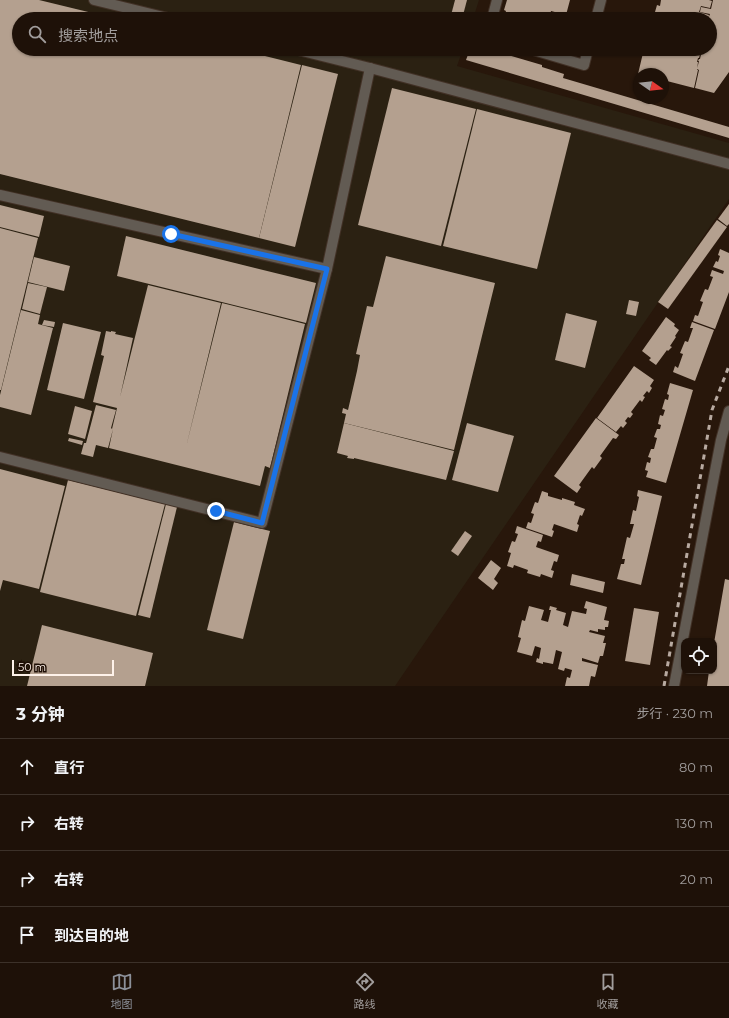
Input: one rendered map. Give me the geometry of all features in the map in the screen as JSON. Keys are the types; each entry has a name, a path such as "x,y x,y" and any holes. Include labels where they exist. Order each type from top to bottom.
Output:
{"street":[{"path":"94,0 143,12"},
{"path":"494,12 497,0"},
{"path":"598,12 601,0"},
{"path":"322,56 729,164"},
{"path":"554,56 584,65 586,56"},
{"path":"0,457 262,523 327,269 370,68"},
{"path":"0,195 327,269"},
{"path":"674,686 721,440 729,411"}],"shaded area":[{"path":"0,0 479,0 475,12 12,12 12,56 461,56 457,66 729,143 729,199 395,686 0,686"}],"building":[{"path":"0,0 39,0 88,12 12,12 12,56 265,56 301,65 259,238 0,174"},
{"path":"455,0 467,0 464,12 452,12"},
{"path":"507,0 570,0 567,12 506,12 504,10"},
{"path":"661,0 712,1 710,8 701,6 699,12 655,12 657,5 660,6"},
{"path":"713,0 729,0 729,72 714,93 695,88 699,70 697,69 694,88 669,82 669,68 639,68 642,56 700,56 697,62 697,68 701,56 717,56 717,12 700,12 701,7 711,9"},
{"path":"467,56 511,56 542,65 542,67 564,74 563,78 633,99 633,104 651,104 729,127 729,138 466,60"},
{"path":"302,65 338,74 295,247 259,238"},
{"path":"392,88 476,109 441,246 358,225"},
{"path":"477,109 571,133 537,269 443,246"},
{"path":"729,204 729,224 727,226 718,219"},
{"path":"0,205 44,216 39,237 0,227"},
{"path":"717,220 727,227 668,309 658,302"},
{"path":"0,228 38,238 1,390 0,390"},
{"path":"126,236 316,283 306,323 117,276"},
{"path":"720,249 729,253 729,292 715,329 693,321 695,315 698,316 703,302 700,301 705,289 708,290 713,277 710,276 712,270 723,274 724,271 713,267 716,261 718,262"},
{"path":"386,256 495,283 454,450 344,423 346,414 342,413 343,408 348,410 360,355 356,354 367,306 373,307"},
{"path":"34,257 70,266 64,291 28,282"},
{"path":"28,283 47,287 40,314 22,309"},
{"path":"148,285 221,303 186,447 222,303 305,324 270,468 265,466 260,486 109,448 113,429 108,448 96,445 93,457 81,454 84,443 86,443 96,405 116,410 112,429 117,408 93,402 104,356 101,355 106,331 116,332 115,334 133,338 120,397"},
{"path":"629,300 639,302 636,316 626,314"},
{"path":"21,310 40,315 38,324 53,328 31,415 0,407 0,395"},
{"path":"566,313 597,321 585,368 555,360"},
{"path":"666,317 675,324 674,326 679,330 670,346 672,347 668,351 667,350 656,365 649,360 651,358 642,351"},
{"path":"44,320 55,322 54,327 42,325"},
{"path":"692,322 714,330 695,381 673,372 675,366 678,368 683,354 680,353 685,341 688,342 693,328 690,328"},
{"path":"63,323 101,332 84,399 47,390"},
{"path":"634,366 654,380 650,386 652,388 649,393 647,391 643,396 645,397 642,402 640,400 631,412 633,414 625,421 627,423 623,428 621,426 616,432 597,418"},
{"path":"670,383 693,390 666,483 646,477 648,471 645,470 647,462 650,463 651,458 648,457 651,449 654,449 657,438 654,437 657,429 660,429 661,425 658,424 660,415 663,416 665,410 662,409 665,399 668,400 669,395 667,394"},
{"path":"75,406 92,411 85,439 68,434"},
{"path":"596,418 619,435 616,439 613,438 600,456 602,458 594,469 592,467 579,485 581,487 577,493 554,476"},
{"path":"344,423 454,451 446,480 354,458 347,458 348,456 337,453"},
{"path":"467,423 514,436 498,492 452,480"},
{"path":"69,438 83,441 82,445 68,441"},
{"path":"0,469 65,486 39,589 3,580 0,591"},
{"path":"68,480 165,504 136,616 40,592"},
{"path":"638,490 662,496 641,585 617,579 621,564 624,564 625,559 622,559 627,537 630,538 634,524 630,524 633,510 636,511 639,497 637,496"},
{"path":"542,491 548,493 548,496 575,502 574,505 585,509 582,516 580,515 577,524 579,525 577,532 554,524 552,537 526,528 528,522 531,523 534,514 531,513 535,502 538,503"},
{"path":"166,504 177,507 150,618 138,615"},
{"path":"234,522 270,531 243,639 207,630"},
{"path":"517,526 543,535 541,542 538,541 536,547 559,555 557,562 554,561 551,570 554,571 552,578 541,574 540,577 527,573 528,570 514,565 513,568 507,566 511,553 508,552 512,541 515,542 518,534 515,533"},
{"path":"465,531 472,536 458,556 451,551"},
{"path":"491,560 501,568 494,579 498,583 493,590 478,578"},
{"path":"572,574 605,582 603,593 570,585"},
{"path":"725,579 729,580 729,686 707,686 709,674 717,674 717,638 715,638"},
{"path":"586,601 607,607 604,620 609,621 608,627 605,627 605,630 598,629 598,632 590,630 589,632 605,636 603,643 606,643 603,656 600,656 598,663 582,658 582,661 598,665 595,677 591,676 589,686 565,686 567,677 570,678 572,670 565,668 564,671 558,669 562,652 556,650 553,664 543,662 543,664 536,662 537,658 539,659 541,648 535,646 532,656 517,652 521,638 518,637 522,620 525,621 529,606 544,610 541,620 548,622 551,610 549,610 550,606 557,608 556,610 566,613 563,625 568,627 572,611 586,614 587,609 584,608"},
{"path":"634,608 659,612 650,665 625,661"},
{"path":"42,625 153,653 145,686 27,686"}],"railway":[{"path":"664,686 712,410 729,366"}],"route":[{"path":"171,234 327,269 262,523 216,511"}]}
